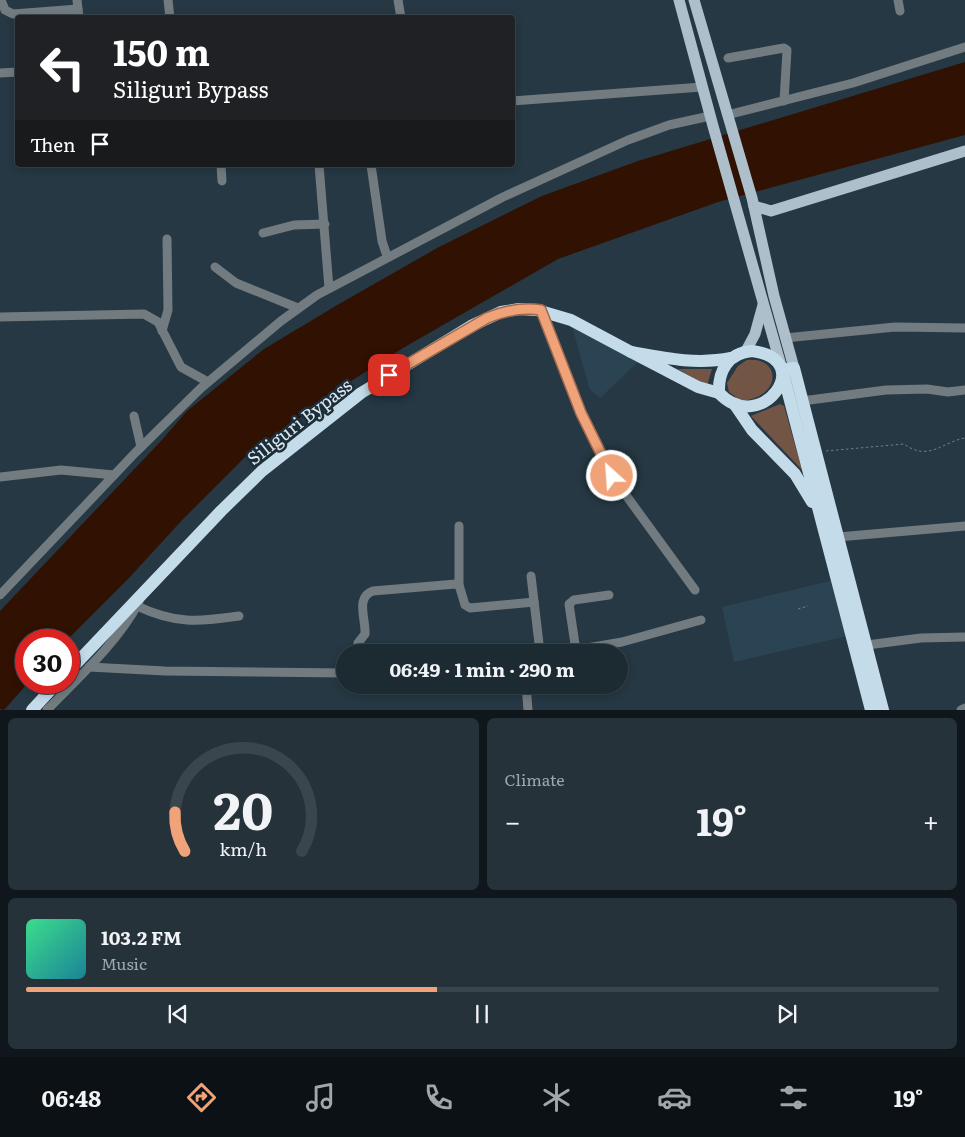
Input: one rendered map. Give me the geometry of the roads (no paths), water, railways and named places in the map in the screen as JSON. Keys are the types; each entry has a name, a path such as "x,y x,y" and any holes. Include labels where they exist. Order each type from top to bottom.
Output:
{"highway":[{"name":"Siliguri Bypass","path":"80,660 214,517 262,471 361,393 404,366 487,318 501,312 519,309 541,310 571,320 698,387 719,393"},
{"path":"631,352 673,360 699,361 730,358 746,351 758,352 770,356 788,369 802,401 883,710"},
{"path":"730,358 721,373 719,393 735,405 752,430 795,474 823,521"},
{"path":"735,405 756,405 773,396 782,384 788,369"},
{"path":"788,369 823,521 871,710"},
{"path":"32,710 47,694"}],"main road":[{"path":"680,0 711,121 764,304 788,369"},
{"path":"694,0 760,228 785,338 788,369"},
{"path":"760,228 771,211 965,151"},
{"path":"753,202 771,211"},
{"path":"746,351 755,334 764,304"}],"street":[{"path":"168,0 170,15"},
{"path":"398,0 400,15"},
{"path":"898,0 900,11"},
{"path":"2,3 7,11 13,14 78,9"},
{"path":"728,119 784,101 853,83 965,47"},
{"path":"728,58 784,48 787,50 784,101"},
{"path":"0,73 15,72"},
{"path":"515,101 702,87"},
{"path":"0,595 141,447 208,382 298,308 329,288 388,256 503,197 628,140 669,125 711,121"},
{"path":"221,167 222,181"},
{"path":"319,167 329,288"},
{"path":"371,167 382,241 388,256"},
{"path":"263,233 294,225 325,224"},
{"path":"162,331 168,310 167,239"},
{"path":"215,267 236,283 298,308"},
{"path":"541,310 581,413 612,476 695,590"},
{"path":"0,316 136,313 152,317 181,366 208,382"},
{"path":"785,338 895,327 965,328"},
{"path":"802,401 886,390 927,389 948,392 965,390"},
{"path":"134,416 141,447"},
{"path":"0,477 62,470 114,475"},
{"path":"459,526 459,585 468,608 534,602"},
{"path":"838,537 965,526"},
{"path":"531,576 539,644"},
{"path":"358,644 365,634 363,599 368,593 392,588 459,585"},
{"path":"47,710 89,667 125,625 144,593"},
{"path":"575,644 569,604 574,600 609,595"},
{"path":"137,606 161,617 178,620 239,616"},
{"path":"612,644 701,620"},
{"path":"866,645 921,638 965,637"},
{"path":"89,667 165,672 336,673"},
{"path":"527,694 528,710"},
{"path":"961,710 965,708"}]}
